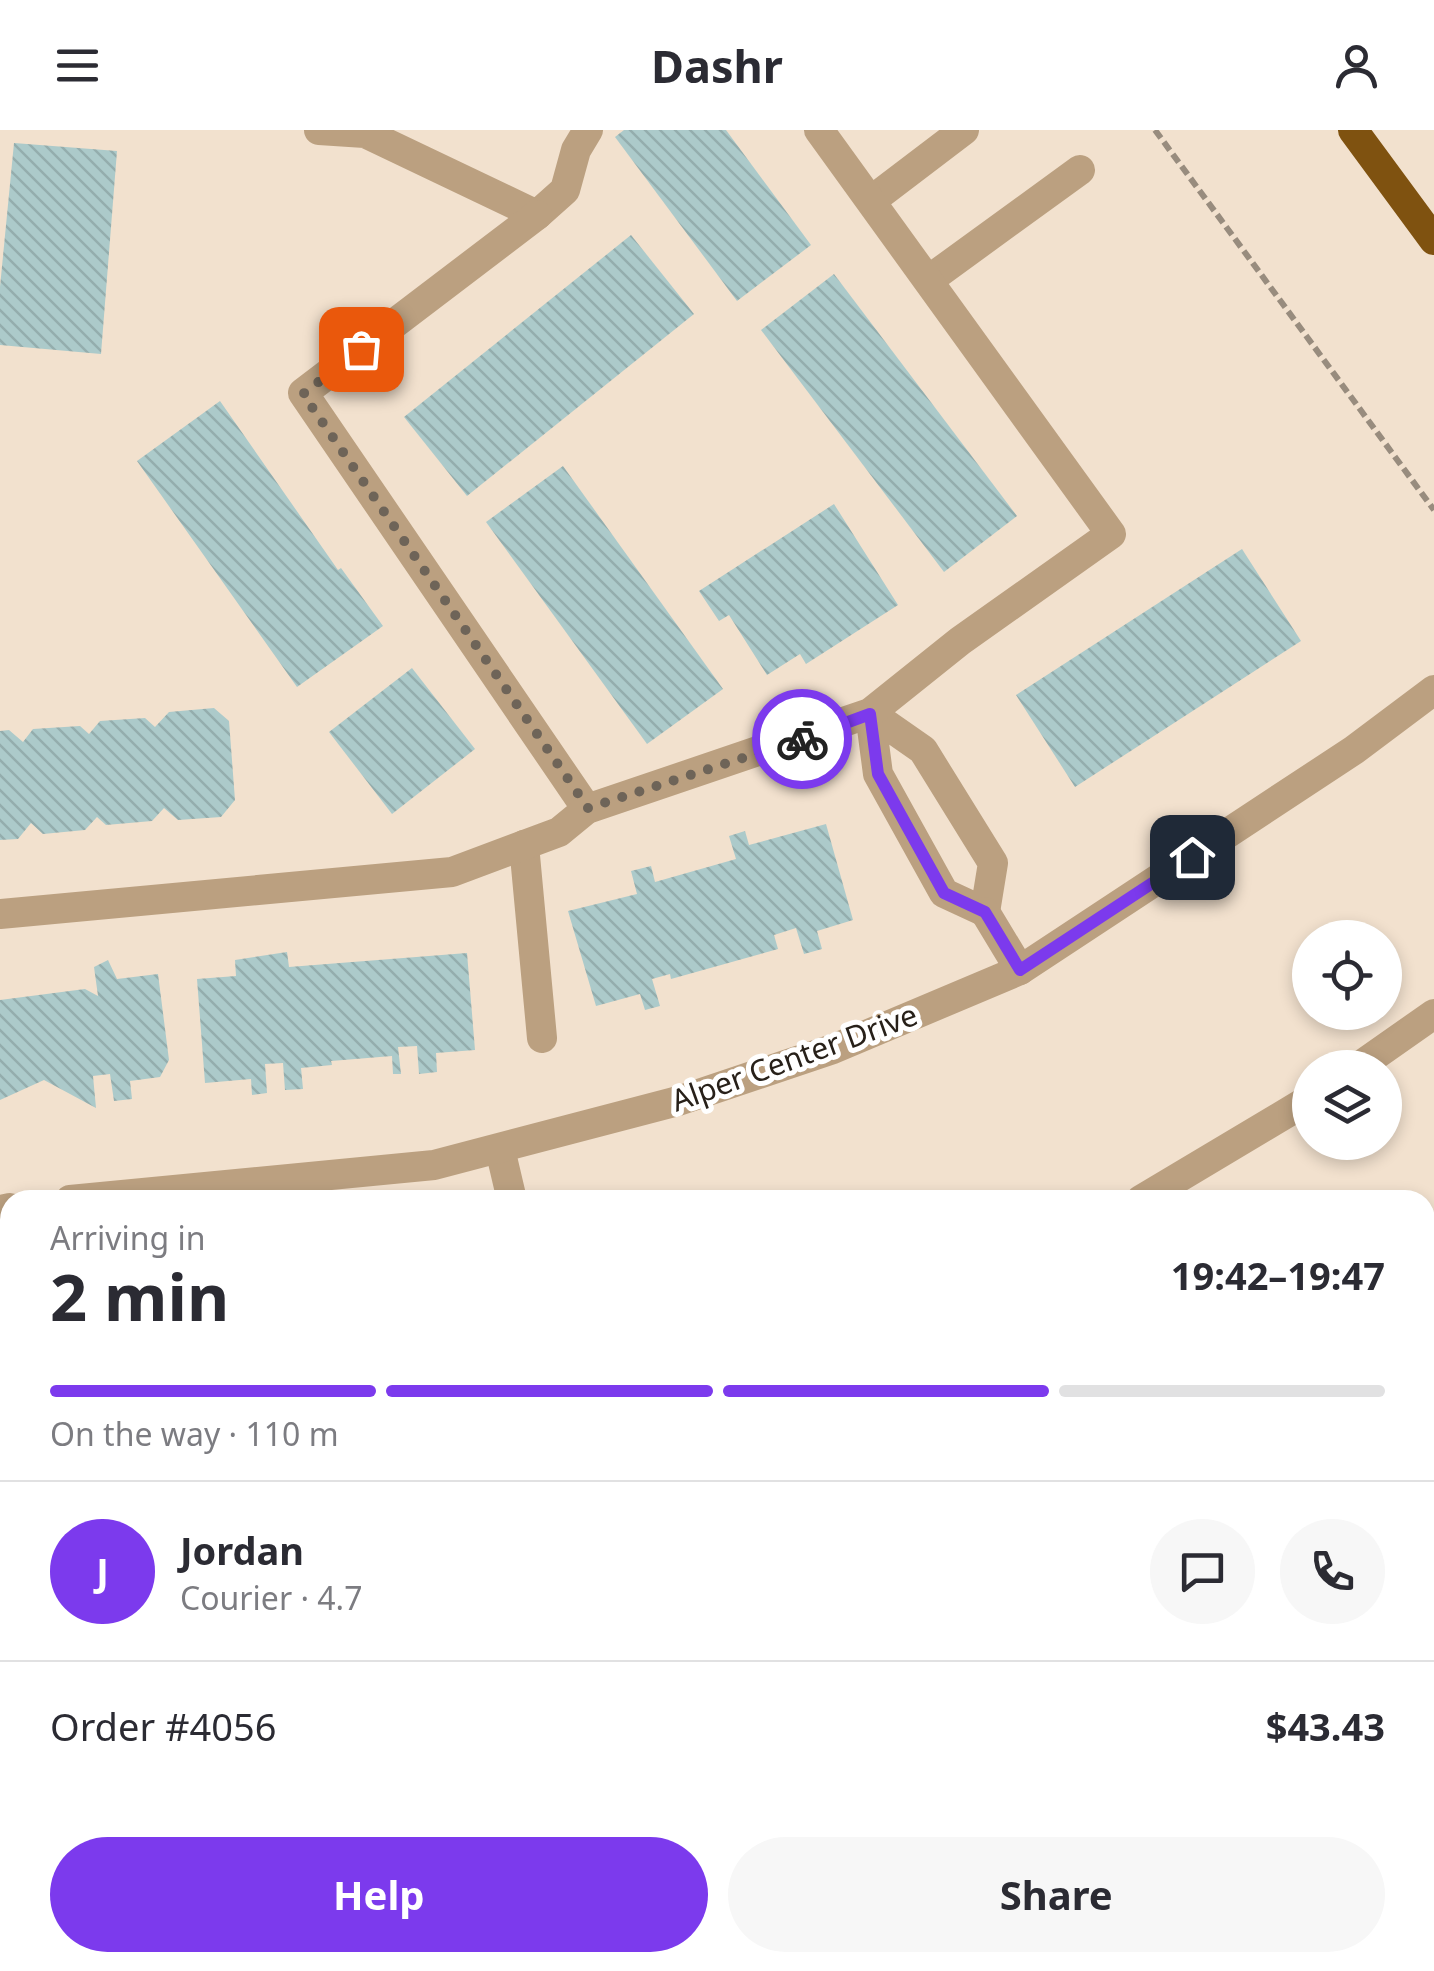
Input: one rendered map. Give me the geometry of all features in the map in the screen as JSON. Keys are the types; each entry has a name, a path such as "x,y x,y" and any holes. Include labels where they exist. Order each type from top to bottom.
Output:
{"highway":[{"path":"1353,130 1434,240"}],"street":[{"path":"319,130 365,133 537,215"},
{"path":"588,130 576,150 565,190 303,394 588,808"},
{"path":"0,914 452,872 559,832 588,808 870,714 960,640 1110,534 819,130"},
{"path":"872,200 964,130"},
{"path":"930,279 1080,170"},
{"name":"Alper Center Drive","path":"188,1190 434,1165 678,1101 834,1049 1020,970 1354,750 1434,690"},
{"path":"870,714 878,774 944,893 985,912 1020,970"},
{"path":"870,714 924,750 993,863 985,912"},
{"path":"524,845 542,1038"},
{"path":"1383,1050 1434,1014"},
{"path":"1158,1190 1292,1110"},
{"path":"500,1149 510,1190"}],"path":[{"path":"1155,130 1434,510"}],"building":[{"path":"624,130 726,130 811,245 737,301 615,137"},
{"path":"14,143 117,151 101,354 0,345 0,287"},
{"path":"631,235 694,314 467,496 404,417"},
{"path":"834,274 1017,516 944,572 761,330"},
{"path":"220,401 338,570 341,568 383,626 297,687 137,461"},
{"path":"563,466 723,689 647,744 486,522"},
{"path":"834,504 898,605 806,664 800,654 767,675 729,615 719,621 699,591"},
{"path":"1242,549 1301,641 1075,787 1016,695"},
{"path":"412,668 475,749 392,814 329,732"},
{"path":"214,708 229,721 235,800 221,817 178,820 164,808 152,821 106,825 97,817 85,830 43,834 31,823 18,839 0,840 0,731 9,730 23,742 33,729 80,726 89,734 100,721 145,718 155,727 169,712"},
{"path":"826,824 853,920 817,931 822,949 804,954 796,928 774,935 778,949 671,979 670,974 652,979 660,1006 645,1010 640,994 596,1006 568,911 637,894 631,871 651,866 655,882 736,859 729,836 745,831 749,845"},
{"path":"287,952 289,967 467,953 475,1050 436,1053 437,1072 419,1074 417,1046 398,1047 401,1074 393,1074 392,1056 331,1061 332,1065 301,1068 303,1089 285,1090 283,1063 265,1064 267,1093 252,1095 251,1079 205,1083 197,979 236,976 235,960"},
{"path":"108,960 117,979 158,974 169,1060 160,1077 130,1081 132,1099 114,1101 110,1074 93,1076 96,1108 44,1080 0,1100 0,1000 85,989 98,996 94,967"}],"way so far":[{"path":"361,349 303,394 588,808 802,739"}],"route":[{"path":"802,739 870,714 878,774 944,893 985,912 1020,970 1192,857"}]}
